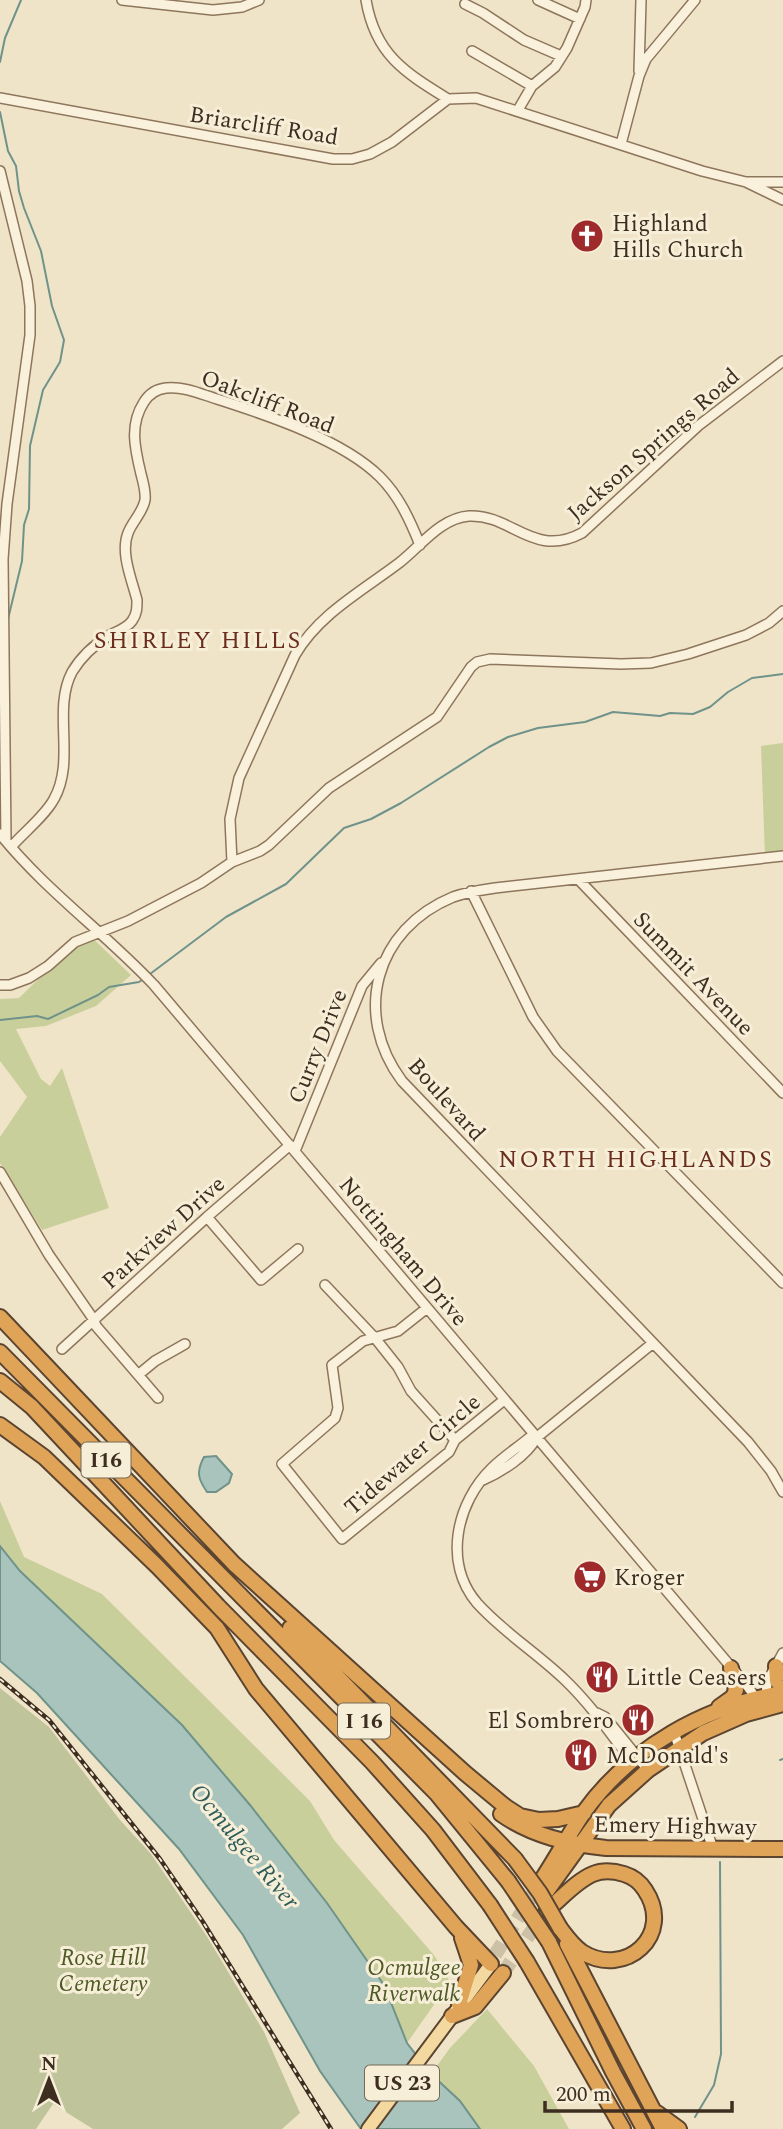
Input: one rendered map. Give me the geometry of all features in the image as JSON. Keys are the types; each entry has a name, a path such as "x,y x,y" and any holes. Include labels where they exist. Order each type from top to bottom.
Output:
{"highway":[{"name":"I 16","path":"0,1317 234,1564 248,1588 330,1667 515,1860 560,1928 663,2129"},
{"name":"I16","path":"0,1352 212,1568"},
{"name":"I 16","path":"0,1381 32,1407 218,1606 373,1762 433,1830 490,1905 527,1962 623,2129"},
{"path":"0,1425 44,1457 217,1628 256,1689 456,1927 497,1962 475,2007 456,2010 471,1965 467,1949 456,1927"},
{"path":"234,1564 408,1723 506,1807 520,1816 539,1820 584,1813"},
{"name":"I 16","path":"212,1568 437,1794 478,1842 549,1942 644,2129"},
{"path":"776,1666 777,1681 783,1687"},
{"path":"547,1895 566,1841 584,1813 615,1777 635,1760 674,1732 709,1714 735,1693 737,1687 731,1668"},
{"path":"547,1895 609,1805 648,1770 679,1748 783,1692"},
{"path":"709,1714 767,1703"},
{"name":"Emery Highway","path":"408,1723 435,1754 487,1804 527,1831 581,1846 606,1848 783,1849"},
{"path":"547,1895 584,1856 606,1848"},
{"name":"I 16","path":"547,1895 589,1875 607,1871 628,1875 640,1882 654,1910 651,1937 640,1949 621,1959 601,1959 581,1951 560,1928"},
{"path":"654,2111 679,2129"}],"main road":[{"name":"US 23","path":"368,2129 456,2010"}],"street":[{"path":"122,0 228,9 242,7 258,0"},
{"path":"366,0 373,31 394,61 414,78 448,99 477,98 518,110 702,171 746,182 783,200"},
{"path":"538,0 580,19"},
{"path":"518,110 532,86 553,69 580,19 586,0"},
{"path":"639,76 642,0"},
{"path":"621,144 646,59 695,0"},
{"path":"465,4 524,40 561,56"},
{"path":"472,51 532,86"},
{"name":"Briarcliff Road","path":"0,98 333,159 352,159 370,154 392,142 448,99"},
{"path":"0,171 27,281 30,306 30,335 7,504 3,559 5,840"},
{"path":"746,182 783,182"},
{"name":"Jackson Springs Road","path":"232,862 230,819 239,778 299,648 317,626 448,523 468,516 490,519 537,539 562,541 572,538 597,521 698,426 783,361"},
{"name":"Oakcliff Road","path":"5,840 47,810 55,798 65,747 64,695 74,669 96,644 131,624 137,610 125,543 145,498 134,436 144,401 152,393 170,387 192,391 286,424 336,448 378,475 392,491 404,508 420,545"},
{"path":"0,985 10,985 29,978 48,966 75,942 89,935 103,933 201,883 232,862 269,845 329,788 438,717 465,675 477,662 490,659 621,664 659,661 746,635 769,623 783,611"},
{"name":"Nottingham Drive","path":"5,840 40,879 103,933 146,976 731,1668 767,1703"},
{"name":"Boulevard","path":"783,856 471,891 451,898 424,913 401,934 383,961 376,991 376,1021 383,1050 397,1074 748,1442 771,1471 783,1492"},
{"name":"Summit Avenue","path":"578,879 783,1093"},
{"path":"471,891 533,1017 557,1051 783,1283"},
{"name":"Curry Drive","path":"293,1148 362,986 383,961"},
{"name":"Parkview Drive","path":"62,1349 207,1217 293,1148"},
{"path":"0,1172 49,1255 96,1326 158,1398"},
{"path":"207,1217 261,1280 298,1249"},
{"path":"326,1285 375,1338 398,1367 411,1391 455,1440"},
{"name":"Tidewater Circle","path":"427,1308 398,1331 363,1341 332,1365 338,1408 335,1418 282,1464 342,1539 450,1452 455,1440 504,1400"},
{"path":"648,1770 635,1760 597,1713 566,1681 482,1608 464,1583 457,1558 458,1531 467,1506 482,1481 532,1446 536,1438 653,1343"},
{"path":"138,1375 155,1361 184,1344"},
{"path":"767,1703 767,1682 783,1653"},
{"path":"674,1732 713,1849"}],"green space":[{"path":"783,743 783,856 765,858 761,746"},
{"path":"86,932 131,975 96,1006 46,1026 16,1029 41,1079 50,1086 62,1068 109,1208 42,1230 0,1163 0,1137 27,1097 0,1061 0,999 19,998"},
{"name":"Ocmulgee Riverwalk","path":"0,1501 24,1557 102,1594 310,1801 334,1840 434,1955 450,1982 407,2043 384,1985 327,1903 250,1805 182,1725 20,1571 0,1546"},
{"name":"Rose Hill Cemetery","path":"0,1688 49,1727 120,1820 151,1854 206,1935 264,2032 300,2113 282,2129 93,2129 53,2104 36,2129 0,2129"},
{"name":"Ocmulgee Riverwalk","path":"487,2009 534,2066 569,2129 480,2129 431,2074 450,2048"}],"water":[{"path":"216,1456 232,1474 229,1483 216,1492 207,1492 200,1479 200,1467 204,1457"},
{"name":"Ocmulgee River","path":"0,1546 20,1571 182,1725 250,1805 327,1903 384,1985 407,2043 431,2074 460,2101 480,2129 361,2129 320,2071 243,1935 179,1849 37,1693 0,1661"}],"waterway":[{"path":"0,62 5,38 21,0"},
{"path":"0,112 8,151 16,166 19,191 41,251 52,306 64,340 60,362 43,390 30,446 29,509 24,525 22,561 8,619"},
{"path":"150,974 226,917 286,884 344,828 371,819 401,803 508,737 538,728 585,722 613,712 660,716 670,713 693,714 710,707 728,692 752,678 783,674"},
{"path":"0,1020 37,1016 48,1019 109,987 142,980"},
{"path":"695,2117 714,2085 721,2054 720,1862"}],"tunnel":[{"path":"495,1955 541,1881"},
{"path":"503,1973 542,1916"}],"railway":[{"path":"0,1679 49,1720 160,1859 203,1922 331,2129"}],"place":[{"name":"Highland Hills Church","path":"587,236"},
{"name":"Kroger","path":"590,1577"},
{"name":"Little Ceasers","path":"602,1677"},
{"name":"El Sombrero","path":"638,1720"},
{"name":"McDonald's","path":"581,1755"}],"district":[{"name":"SHIRLEY HILLS","path":"198,640"},
{"name":"NORTH HIGHLANDS","path":"636,1159"}]}
